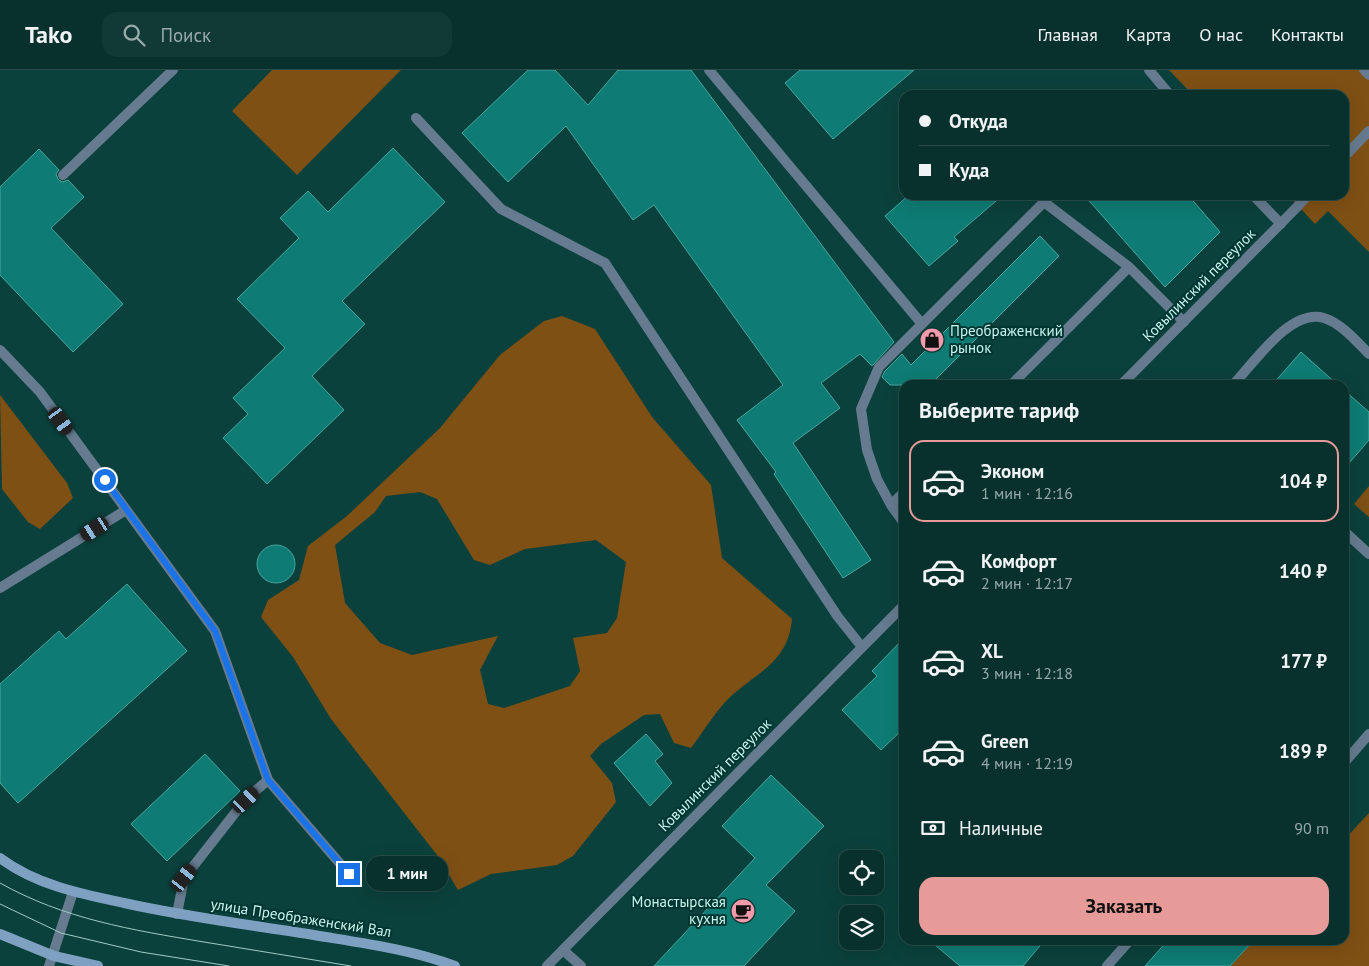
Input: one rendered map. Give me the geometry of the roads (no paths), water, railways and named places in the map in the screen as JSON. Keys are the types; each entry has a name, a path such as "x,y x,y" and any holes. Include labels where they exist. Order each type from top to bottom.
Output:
{"main road":[{"name":"улица Преображенский Вал","path":"0,858 38,879 73,892 177,914 383,946 422,954 454,966"},
{"path":"0,934 54,956 98,966"}],"street":[{"path":"63,175 173,70"},
{"path":"709,70 922,324"},
{"path":"1149,70 1166,90"},
{"path":"1364,70 1369,75"},
{"path":"416,118 501,210 605,263 838,617 862,647"},
{"path":"1349,152 1369,131"},
{"path":"1258,200 1281,224"},
{"name":"Ковылинский переулок","path":"1126,380 1303,200"},
{"path":"899,516 890,505 877,479 866,450 861,409 879,367 1044,202 1129,267 1184,322"},
{"path":"1016,380 1129,267"},
{"path":"1238,380 1284,329 1307,316 1325,318 1345,331 1369,354"},
{"path":"0,350 40,392 215,631 268,780 349,874"},
{"path":"890,505 899,497"},
{"path":"0,588 126,510"},
{"path":"1349,536 1369,554"},
{"name":"Ковылинский переулок","path":"547,966 899,610"},
{"path":"1349,757 1369,734"},
{"path":"177,914 184,878 246,800 268,780"},
{"path":"49,966 54,956 73,892"},
{"path":"1107,966 1126,945"},
{"path":"563,950 581,966"}],"tram line":[{"path":"0,883 49,906 99,922 351,966"},
{"path":"0,904 61,933 141,952 229,966"}],"place":[{"name":"Преображенский рынок","path":"932,340"},
{"name":"Монастырская кухня","path":"743,911"}]}
